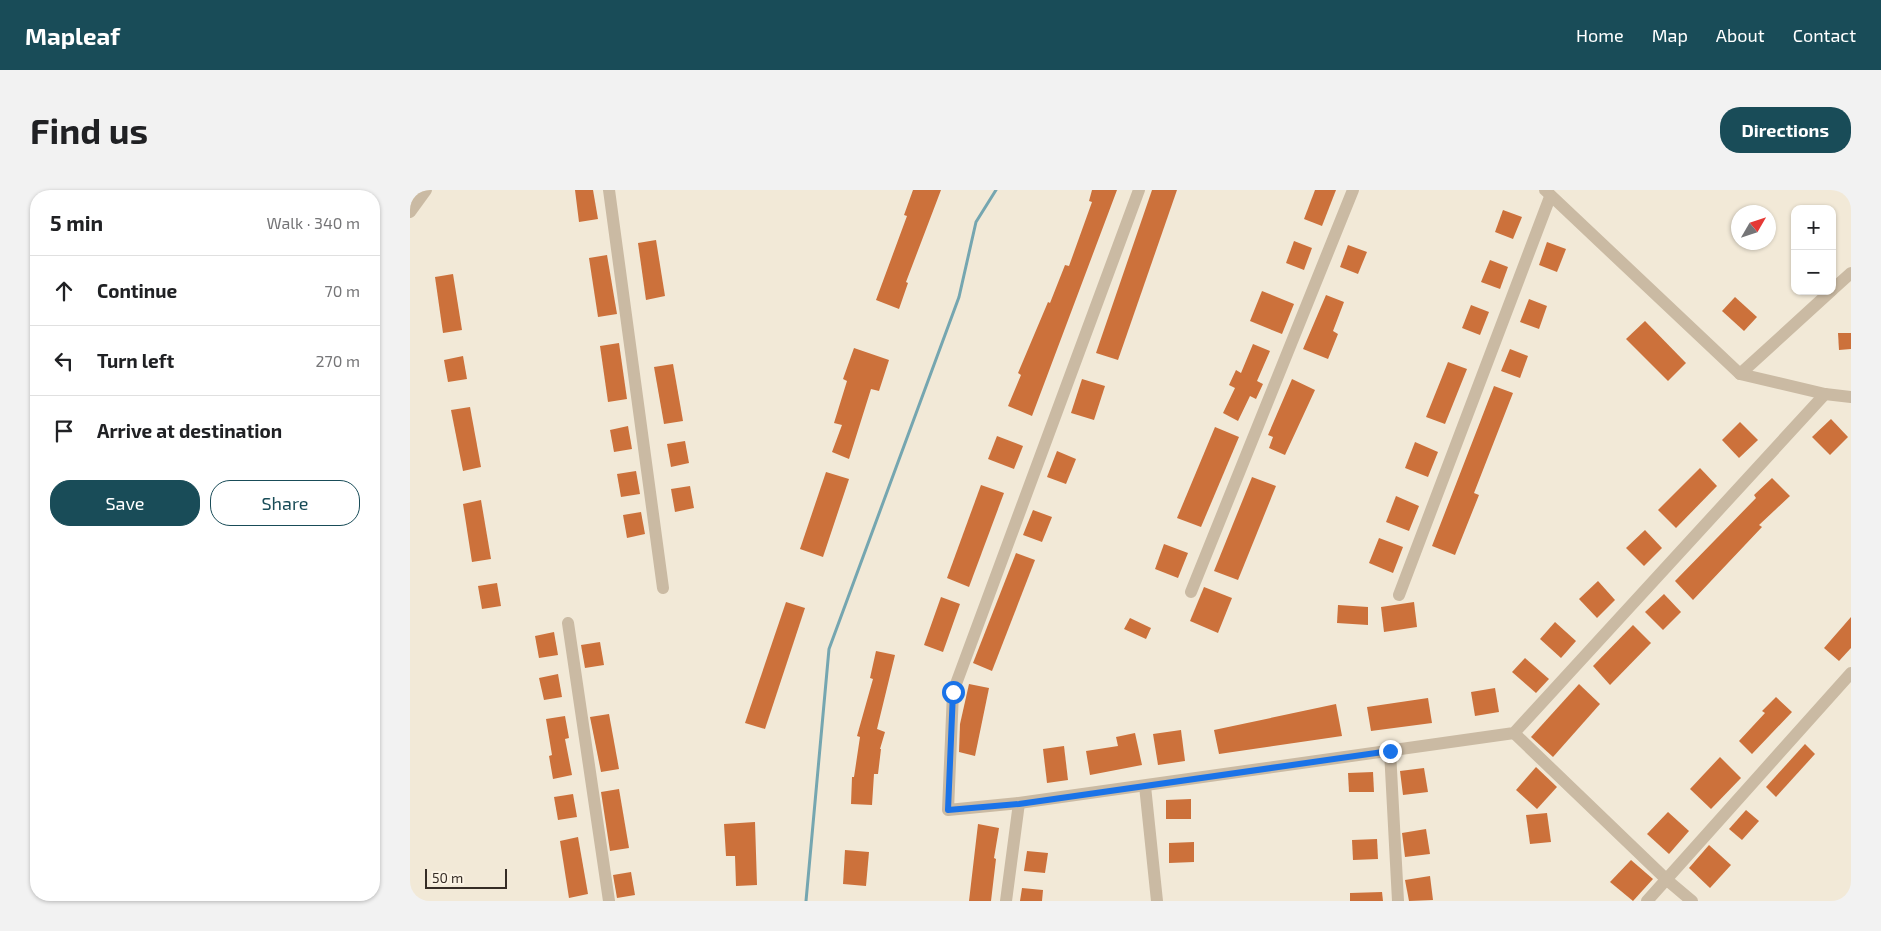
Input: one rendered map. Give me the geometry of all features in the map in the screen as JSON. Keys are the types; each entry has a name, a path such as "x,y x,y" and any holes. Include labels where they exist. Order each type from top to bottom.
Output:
{"street":[{"path":"410,212 426,190"},
{"path":"609,190 663,588"},
{"path":"1139,190 953,692 948,810 1019,804 1514,734 1825,394"},
{"path":"1191,592 1353,190"},
{"path":"1399,596 1548,193 1740,374 1825,394 1851,397"},
{"path":"1836,287 1851,273"},
{"path":"1740,374 1828,295"},
{"path":"568,623 609,901"},
{"path":"1647,901 1851,673"},
{"path":"1514,734 1667,880 1692,901"},
{"path":"1390,751 1398,901"},
{"path":"1145,786 1157,901"},
{"path":"1006,901 1019,804"}],"building":[{"path":"575,190 593,190 598,219 579,222"},
{"path":"913,190 941,190 906,282 908,283 899,309 876,300 907,216 904,215"},
{"path":"1092,190 1117,190 1032,416 1008,406 1021,375 1018,373 1048,302 1050,303 1065,265 1069,266 1092,202 1089,201"},
{"path":"1152,190 1177,190 1118,360 1096,353"},
{"path":"1315,190 1336,190 1322,226 1304,219"},
{"path":"1503,210 1522,217 1513,239 1495,232"},
{"path":"656,240 665,296 646,300 638,243"},
{"path":"1294,241 1312,248 1304,270 1286,263"},
{"path":"1547,242 1566,249 1557,272 1539,265"},
{"path":"1348,245 1367,252 1358,274 1340,267"},
{"path":"607,255 617,314 598,317 589,258"},
{"path":"1490,260 1508,267 1500,289 1481,282"},
{"path":"453,274 462,330 443,333 435,277"},
{"path":"1262,291 1294,304 1282,334 1250,321"},
{"path":"1326,295 1344,302 1333,331 1338,334 1328,359 1303,349"},
{"path":"1735,297 1757,317 1744,331 1722,311"},
{"path":"1529,299 1547,306 1539,329 1520,322"},
{"path":"1471,305 1489,312 1480,335 1462,328"},
{"path":"1645,321 1686,363 1668,381 1626,339"},
{"path":"1838,333 1851,333 1851,349 1839,350"},
{"path":"619,343 627,399 608,402 600,346"},
{"path":"1253,344 1270,351 1257,381 1263,384 1256,399 1250,396 1238,421 1223,413 1235,388 1229,385 1236,370 1241,373"},
{"path":"854,348 889,360 879,391 871,389 849,459 832,452 842,425 834,423 847,381 843,379"},
{"path":"1510,349 1528,356 1520,378 1501,371"},
{"path":"463,356 467,379 448,382 444,360"},
{"path":"1448,362 1467,369 1445,424 1426,417"},
{"path":"673,364 683,421 664,424 654,367"},
{"path":"1082,379 1105,386 1094,420 1071,413"},
{"path":"1292,379 1315,390 1285,455 1269,448 1273,437 1268,435"},
{"path":"1494,386 1513,393 1474,493 1479,495 1455,555 1432,546"},
{"path":"470,407 481,467 463,471 451,410"},
{"path":"1831,419 1848,437 1830,455 1812,437"},
{"path":"1740,422 1758,440 1739,458 1722,440"},
{"path":"628,426 632,449 614,452 610,430"},
{"path":"1215,427 1239,437 1201,527 1177,518"},
{"path":"997,436 1023,446 1014,469 988,459"},
{"path":"685,441 689,463 671,467 667,444"},
{"path":"1415,442 1438,452 1428,477 1405,468"},
{"path":"1057,451 1076,459 1066,484 1047,477"},
{"path":"1700,468 1717,486 1676,528 1658,510"},
{"path":"636,471 640,494 621,497 617,474"},
{"path":"826,472 849,479 823,557 800,549"},
{"path":"1252,477 1276,486 1238,580 1214,571"},
{"path":"1772,478 1790,496 1759,525 1762,527 1693,600 1675,581 1756,498 1754,495"},
{"path":"981,485 1004,493 969,587 947,578"},
{"path":"690,486 694,508 675,512 671,489"},
{"path":"1396,496 1419,506 1409,531 1386,522"},
{"path":"481,500 491,559 472,562 463,504"},
{"path":"1033,510 1052,517 1042,542 1023,535"},
{"path":"641,512 645,534 627,538 623,515"},
{"path":"1645,530 1662,548 1644,566 1626,548"},
{"path":"1379,538 1403,547 1393,573 1369,563"},
{"path":"1164,544 1188,553 1178,578 1155,569"},
{"path":"1016,553 1035,560 992,671 973,663"},
{"path":"1598,581 1615,600 1597,618 1579,599"},
{"path":"497,583 501,606 482,609 478,586"},
{"path":"1204,587 1232,598 1218,633 1190,621"},
{"path":"1664,594 1681,612 1663,630 1645,612"},
{"path":"941,597 960,604 943,652 924,645"},
{"path":"786,602 805,608 765,729 745,723"},
{"path":"1414,602 1417,627 1384,632 1381,607"},
{"path":"1338,605 1368,607 1368,625 1337,623"},
{"path":"1851,617 1851,648 1839,661 1824,648"},
{"path":"1130,618 1151,628 1146,639 1124,629"},
{"path":"1555,622 1576,641 1561,658 1540,639"},
{"path":"1633,625 1651,643 1610,685 1593,666"},
{"path":"554,632 558,655 539,658 535,636"},
{"path":"600,642 604,665 585,668 581,645"},
{"path":"876,651 895,655 877,729 885,732 880,749 878,774 874,774 872,805 851,804 852,777 854,777 860,737 857,736 873,679 870,678"},
{"path":"1525,658 1549,679 1536,693 1512,672"},
{"path":"558,674 562,697 544,700 539,678"},
{"path":"969,684 989,688 975,756 959,752 960,724"},
{"path":"1579,684 1600,704 1553,757 1531,737"},
{"path":"1495,688 1499,712 1475,716 1471,692"},
{"path":"1776,697 1792,712 1752,754 1739,741 1765,713 1762,711"},
{"path":"1428,698 1432,723 1371,731 1367,707"},
{"path":"1336,704 1342,736 1219,754 1214,730"},
{"path":"609,714 619,769 601,772 590,717"},
{"path":"565,716 569,738 565,739 572,775 553,779 549,756 552,755 546,719"},
{"path":"1181,730 1185,761 1158,765 1153,734"},
{"path":"1135,733 1142,765 1090,775 1086,751 1118,746 1116,737"},
{"path":"1805,744 1815,754 1776,797 1766,787"},
{"path":"1064,746 1068,780 1047,783 1043,749"},
{"path":"1720,757 1741,778 1711,809 1690,789"},
{"path":"1536,767 1557,787 1537,809 1516,790"},
{"path":"1424,768 1428,792 1403,795 1400,771"},
{"path":"1373,772 1374,792 1349,792 1348,773"},
{"path":"619,789 629,848 610,851 601,792"},
{"path":"573,794 577,817 558,820 554,797"},
{"path":"1191,799 1191,819 1166,819 1166,800"},
{"path":"1746,810 1759,821 1742,840 1729,829"},
{"path":"1668,812 1689,831 1669,854 1647,834"},
{"path":"1547,813 1551,842 1530,844 1526,815"},
{"path":"755,822 757,885 736,886 735,856 726,856 724,824"},
{"path":"978,824 999,828 994,858 996,859 991,901 969,901"},
{"path":"1426,829 1430,854 1405,857 1402,833"},
{"path":"578,837 588,894 569,898 560,841"},
{"path":"1377,839 1378,859 1353,860 1352,840"},
{"path":"1194,842 1194,862 1169,863 1169,843"},
{"path":"1709,845 1731,865 1710,888 1689,868"},
{"path":"845,850 869,852 866,886 843,884"},
{"path":"1027,851 1048,853 1045,873 1024,871"},
{"path":"1631,860 1653,879 1633,901 1610,882"},
{"path":"631,872 635,895 617,898 613,875"},
{"path":"1430,876 1433,900 1409,901 1405,880"},
{"path":"1022,888 1043,890 1042,901 1020,901"},
{"path":"1382,892 1383,901 1350,901 1350,893"}],"waterway":[{"path":"806,901 829,649 959,297 976,222 996,190"}],"route":[{"path":"953,692 948,810 1019,804 1390,751"}]}
